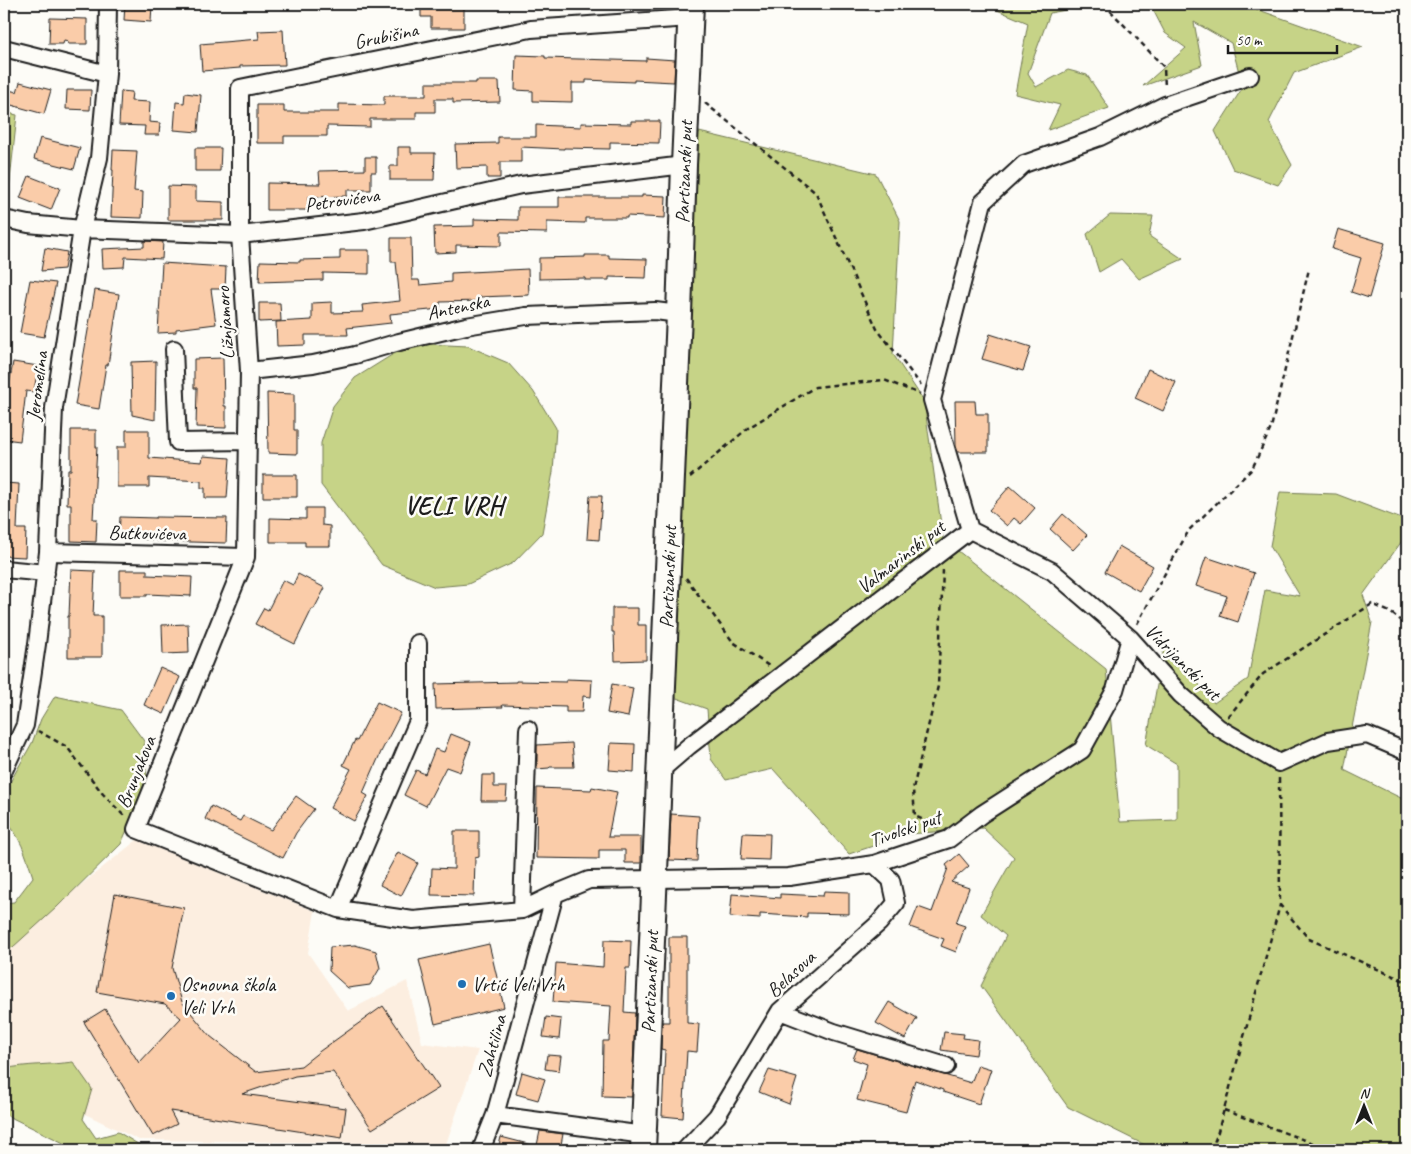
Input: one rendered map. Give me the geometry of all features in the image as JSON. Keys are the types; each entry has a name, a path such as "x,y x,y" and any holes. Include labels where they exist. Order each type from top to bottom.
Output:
{"street":[{"name":"Jeromelina","path":"4,770 25,725 46,573 54,408 82,229 98,158 107,74 108,4"},
{"name":"Grubišina","path":"240,88 531,29 691,11"},
{"name":"Partizanski put","path":"643,1143 680,314 691,11"},
{"path":"4,48 107,74"},
{"path":"932,400 983,202 1024,164 1100,137 1166,105 1250,76"},
{"name":"Ližnjamoro","path":"240,88 240,235 249,371 246,557"},
{"name":"Petrovićeva","path":"4,218 28,224 82,229 240,235 364,221 521,185 684,164"},
{"name":"Antenska","path":"249,371 313,364 356,355 399,342 466,326 526,316 655,311 680,314"},
{"path":"174,349 178,442 248,441"},
{"name":"Valmarinski put","path":"660,771 689,746 970,530 932,400"},
{"name":"Vidrijanski put","path":"970,530 1052,571 1130,638 1181,695 1219,728 1279,763"},
{"name":"Butkovićeva","path":"48,552 246,557"},
{"name":"Brunjakova","path":"246,557 136,829 338,908 413,920 522,910 589,880 655,878"},
{"path":"4,569 46,573"},
{"name":"Tivolski put","path":"655,878 788,877 874,864 950,839 982,814 1082,750 1116,690 1130,638"},
{"path":"338,908 418,721 418,643"},
{"path":"522,910 528,729"},
{"path":"1279,763 1328,741 1367,734 1407,752"},
{"name":"Belasova","path":"686,1150 717,1116 780,1011 879,923 896,903 891,880 874,864"},
{"name":"Zahtilina","path":"481,1150 496,1115 555,894"},
{"path":"780,1011 834,1032 946,1066"},
{"path":"496,1115 643,1143"}],"path":[{"path":"1104,4 1164,67 1166,105"},
{"path":"687,89 816,193 877,329 932,400"},
{"path":"1130,638 1189,530 1252,469 1271,428 1309,269"},
{"path":"672,493 748,428 815,387 884,380 932,400"},
{"path":"944,551 938,686 913,790 915,816 955,834"},
{"path":"686,578 733,642 782,675"},
{"path":"1219,728 1263,674 1372,604 1390,612 1407,626"},
{"path":"25,725 67,747 103,794 136,829"},
{"path":"1211,1150 1217,1135 1280,905 1279,763"},
{"path":"1280,905 1309,939 1407,982"},
{"path":"1224,1110 1331,1150"}],"shaded area":[{"name":"Osnovna škola Veli Vrh","path":"137,840 315,911 308,953 348,1011 407,981 422,1043 478,1050 446,1144 139,1140 4,1075 4,946"}],"green space":[{"path":"983,4 1097,4 1050,13 1028,73 1036,87 1068,70 1087,75 1109,108 1048,130 1060,105 1015,94 1028,23"},
{"path":"1150,4 1242,4 1363,47 1294,73 1269,122 1292,165 1278,185 1233,169 1215,131 1243,87 1231,43 1194,22 1202,65 1143,86 1186,48 1165,33"},
{"path":"4,112 17,115 7,208 4,208"},
{"path":"699,132 876,174 900,221 893,354 924,401 943,539 1106,669 1120,822 1177,820 1177,764 1146,745 1165,642 1214,703 1248,679 1265,590 1300,596 1270,546 1280,492 1336,494 1407,521 1407,534 1363,595 1372,622 1344,770 1407,801 1407,1150 1155,1150 1068,1107 981,986 1006,936 981,915 1014,857 983,828 909,834 849,854 773,769 726,780 711,759 707,709 671,696"},
{"path":"1110,215 1153,216 1149,236 1183,259 1139,279 1121,259 1099,272 1087,234"},
{"path":"426,344 468,346 508,363 533,391 556,428 553,472 542,533 513,563 468,584 435,587 382,565 321,485 321,443 333,406 355,378 395,353"},
{"path":"55,696 121,710 144,741 147,783 121,844 13,947 4,950 4,903 14,902 33,877 18,839 4,819 4,793 32,743 41,719"},
{"path":"73,1062 92,1089 83,1119 96,1138 118,1132 141,1146 458,1147 458,1150 78,1150 4,1114 4,1069"}],"building":[{"path":"125,4 152,4 151,22 124,20"},
{"path":"421,4 464,4 464,28 431,28 431,17 421,17"},
{"path":"50,18 87,19 87,44 68,44 68,41 64,40 63,44 49,44"},
{"path":"283,30 285,65 240,66 240,68 202,71 200,44 259,39 258,31"},
{"path":"516,55 545,56 545,58 646,61 646,58 675,60 674,82 586,80 586,83 572,83 572,102 533,101 533,91 515,90"},
{"path":"476,81 499,81 500,102 453,103 453,99 435,99 435,112 416,112 416,119 370,119 370,127 327,126 327,136 284,136 284,143 257,143 257,105 284,105 284,112 339,112 339,104 384,105 384,96 426,96 426,83 476,83"},
{"path":"20,82 51,90 44,114 4,103 4,89 17,92"},
{"path":"67,90 91,90 90,110 66,109"},
{"path":"121,91 132,92 131,101 150,102 149,122 160,123 159,135 144,135 145,126 119,125"},
{"path":"185,93 201,95 198,132 174,130 176,102 184,103"},
{"path":"631,121 660,121 659,143 610,142 610,149 521,147 521,162 500,162 500,178 487,178 487,167 456,168 455,144 498,143 498,137 536,137 536,125 581,127 581,123 631,124"},
{"path":"40,138 80,148 74,169 34,159"},
{"path":"398,147 411,147 411,153 435,153 434,180 390,180 390,166 398,166"},
{"path":"195,148 221,148 220,171 195,171"},
{"path":"113,150 137,151 134,191 143,192 142,218 111,217"},
{"path":"365,157 376,157 376,172 371,172 371,190 347,190 347,196 308,197 308,210 267,210 267,183 320,184 319,171 365,170"},
{"path":"29,176 60,188 51,210 20,198"},
{"path":"168,186 196,187 196,201 223,202 223,220 168,220"},
{"path":"642,195 666,196 665,218 627,216 627,218 585,218 585,223 547,222 547,233 501,232 501,246 456,245 456,252 435,253 434,227 474,226 474,219 518,220 518,207 559,207 559,197 642,197"},
{"path":"1338,229 1385,243 1369,298 1351,292 1361,258 1332,249"},
{"path":"391,238 411,238 412,280 419,280 420,285 451,282 451,273 528,269 529,295 480,297 480,301 440,302 440,309 390,314 391,323 347,328 348,335 305,335 305,345 277,346 276,322 312,320 312,303 332,302 332,313 363,312 362,305 400,301 396,262 391,262"},
{"path":"144,241 163,242 162,259 125,257 124,267 103,268 102,249 144,247"},
{"path":"45,248 67,252 64,269 41,271"},
{"path":"340,250 369,250 369,274 323,273 323,280 259,282 260,261 300,262 300,260 340,259"},
{"path":"585,255 609,255 609,258 647,259 646,278 609,277 609,280 585,280 585,278 539,279 539,258 585,257"},
{"path":"162,263 226,267 225,289 211,289 216,324 176,329 176,332 158,333"},
{"path":"30,280 56,283 44,337 20,333"},
{"path":"95,290 119,294 99,409 75,405"},
{"path":"259,303 280,303 281,321 259,322"},
{"path":"990,334 1031,347 1023,371 982,359"},
{"path":"223,358 226,428 196,427 197,388 194,388 194,359"},
{"path":"156,361 155,420 132,415 131,362"},
{"path":"13,362 38,366 34,392 26,391 20,441 4,439 4,408"},
{"path":"1148,369 1176,382 1163,411 1135,398"},
{"path":"267,393 294,394 294,430 297,430 297,454 268,453"},
{"path":"955,401 975,401 976,414 988,414 988,452 958,452 956,446"},
{"path":"71,430 96,430 97,447 93,519 97,519 96,542 71,541 71,504 67,504 68,470 71,470"},
{"path":"126,430 149,430 149,458 202,462 203,456 230,458 227,498 205,498 205,488 201,488 201,481 149,478 149,487 117,487 117,447 126,447"},
{"path":"263,475 297,475 297,497 263,497"},
{"path":"4,483 19,484 17,529 26,529 25,557 4,556"},
{"path":"1010,486 1035,508 1021,524 1014,518 1007,526 989,510"},
{"path":"590,496 602,496 599,540 587,539"},
{"path":"306,508 322,508 322,525 330,526 330,546 305,546 305,542 270,542 270,518 306,519"},
{"path":"1063,514 1087,535 1073,550 1050,529"},
{"path":"120,517 227,518 226,543 119,538"},
{"path":"1119,546 1153,566 1139,591 1105,572"},
{"path":"1206,557 1254,573 1238,622 1220,616 1227,596 1196,586"},
{"path":"71,570 95,571 93,616 102,616 102,657 68,657"},
{"path":"120,570 147,570 147,575 192,577 191,596 147,594 147,596 120,596"},
{"path":"298,574 325,588 314,609 312,609 295,644 255,624 264,608 268,610 283,580 293,585"},
{"path":"612,608 638,608 638,625 646,625 646,660 615,661"},
{"path":"188,624 189,653 163,654 162,625"},
{"path":"160,668 180,677 164,714 144,705"},
{"path":"566,679 592,680 591,697 583,696 582,712 566,712 566,707 502,705 503,707 436,709 435,684 516,681 566,682"},
{"path":"612,684 633,688 628,717 607,713"},
{"path":"377,702 401,713 363,793 368,796 354,821 330,808 351,769 343,765"},
{"path":"451,734 471,742 460,772 446,767 426,806 404,795 416,770 425,774 435,749 444,752"},
{"path":"572,743 574,767 537,769 537,745"},
{"path":"611,743 635,744 634,772 609,770"},
{"path":"482,775 494,775 494,787 507,787 506,801 481,801"},
{"path":"592,787 617,792 608,837 641,837 641,863 625,863 625,850 599,850 599,859 536,858 537,788 591,790"},
{"path":"296,796 314,809 296,833 283,858 205,819 211,806 240,821 243,816 271,830"},
{"path":"671,814 699,816 697,861 669,860"},
{"path":"454,831 479,831 479,857 475,858 474,896 431,895 432,868 454,869"},
{"path":"743,833 770,834 769,860 741,859"},
{"path":"398,852 418,863 401,896 380,885"},
{"path":"959,854 969,866 951,882 969,888 956,923 965,926 956,952 941,946 944,939 910,927 918,907 932,912 948,868 946,865"},
{"path":"824,891 849,892 849,914 807,913 807,917 760,914 760,919 730,917 732,894 780,898 780,894 823,896"},
{"path":"115,894 184,908 172,968 182,1002 210,1036 256,1072 301,1066 383,1006 439,1088 372,1129 333,1072 295,1076 242,1094 346,1108 342,1138 170,1111 177,1124 153,1136 84,1022 105,1009 139,1063 181,1018 165,1004 97,992"},
{"path":"669,937 687,937 687,1023 699,1024 697,1052 687,1051 683,1118 662,1116 665,1050 661,1049 662,1022 669,1022"},
{"path":"604,940 631,941 630,968 626,968 624,1012 635,1013 632,1097 602,1096 603,1041 609,1041 611,1006 553,1002 556,963 603,967"},
{"name":"Vrtić Veli Vrh","path":"489,944 504,1007 435,1024 419,960"},
{"path":"355,945 376,951 380,968 370,985 348,988 329,971 330,947"},
{"path":"889,1002 917,1018 905,1039 876,1023"},
{"path":"546,1017 561,1019 559,1039 543,1037"},
{"path":"944,1032 964,1034 963,1038 978,1040 976,1055 941,1050"},
{"path":"857,1049 971,1083 978,1065 991,1069 979,1104 915,1080 906,1112 857,1100 867,1064 853,1059"},
{"path":"547,1055 561,1056 559,1071 545,1069"},
{"path":"769,1070 797,1078 789,1104 759,1092"},
{"path":"522,1072 545,1079 538,1100 516,1094"},
{"path":"540,1131 563,1134 560,1150 536,1150"},
{"path":"501,1137 536,1146 536,1150 498,1150"}],"place":[{"name":"Vrtić Veli Vrh","path":"462,984"},
{"name":"Osnovna škola Veli Vrh","path":"171,996"}],"district":[{"name":"VELI VRH","path":"454,506"}]}
